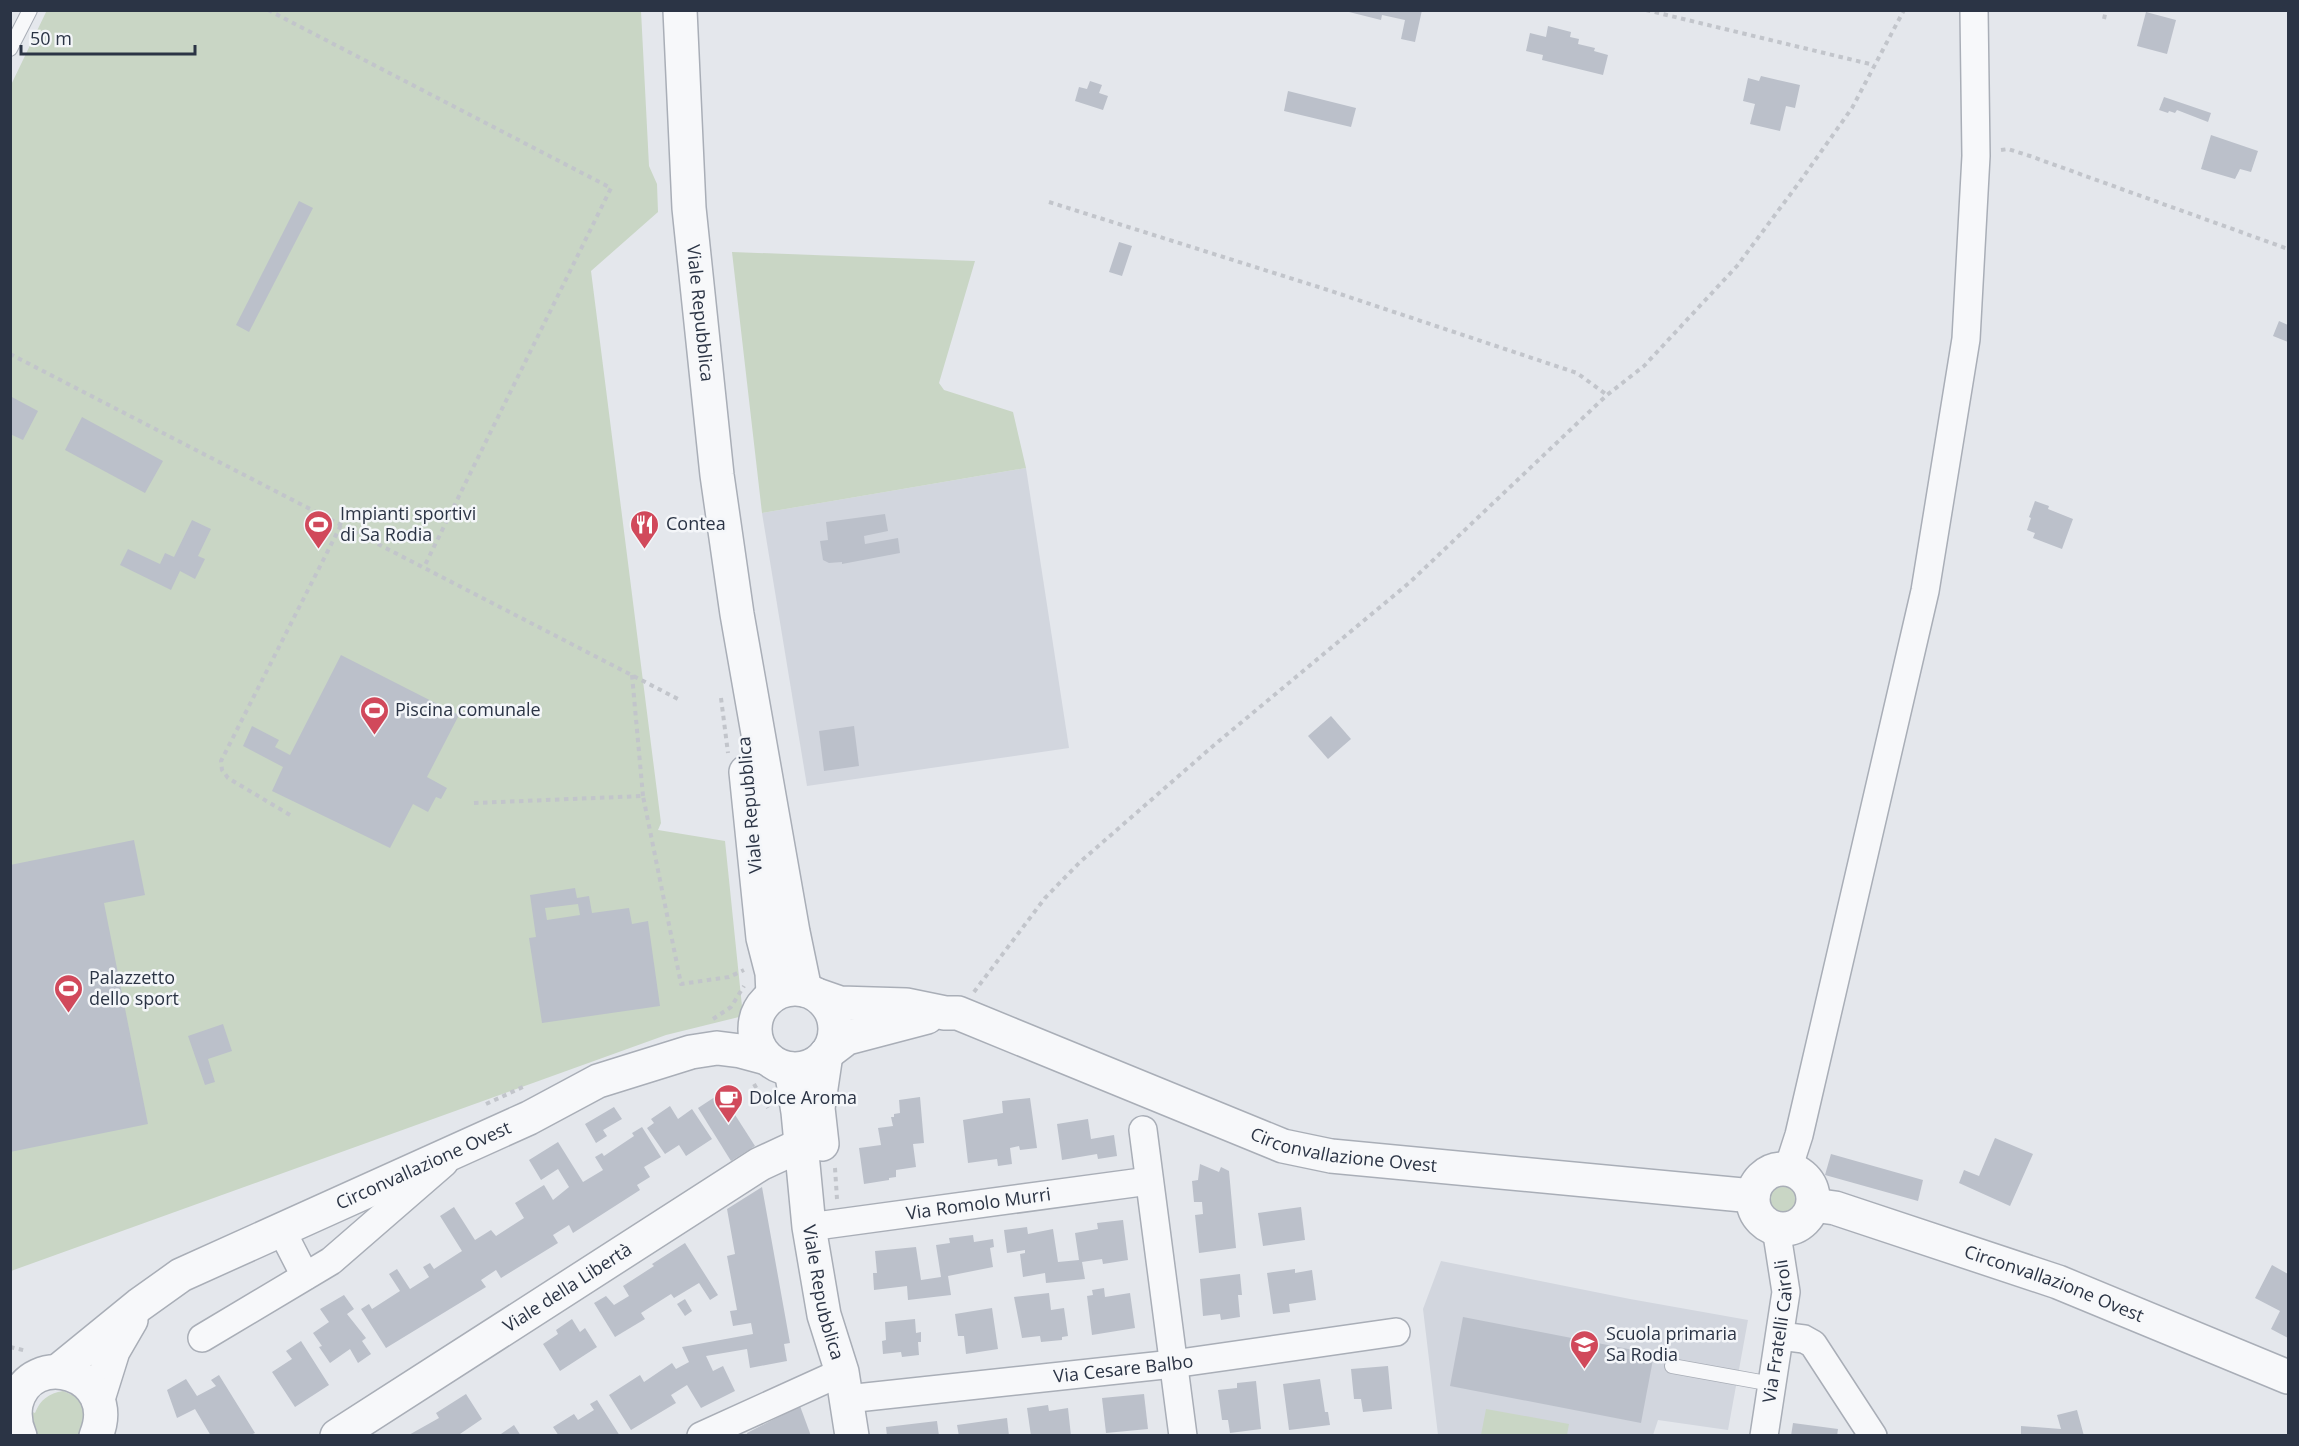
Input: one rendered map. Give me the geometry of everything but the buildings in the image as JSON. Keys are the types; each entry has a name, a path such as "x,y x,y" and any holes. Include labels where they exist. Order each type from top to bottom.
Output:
{"street":[{"name":"Viale Repubblica","path":"680,10 689,208 717,475 737,614 793,932 811,993"},
{"path":"1788,1169 1799,1135 1925,591 1966,339 1976,156 1974,10"},
{"name":"Viale Repubblica","path":"737,614 749,807 764,938 772,973 766,1002"},
{"path":"717,1048 766,1002 792,988 811,993 827,1004 833,1016 835,1030 826,1054"},
{"name":"Circonvallazione Ovest","path":"811,993 840,1003 906,1005 951,1013 1283,1146 1331,1156 1753,1196"},
{"path":"766,1002 755,1022 755,1035 759,1047 779,1063 804,1068 816,1063 847,1038 951,1013"},
{"name":"Circonvallazione Ovest","path":"16,1411 38,1376 58,1371 139,1305 181,1275 529,1118 598,1081 691,1052 717,1048 741,1051 779,1063"},
{"name":"Viale Repubblica","path":"826,1054 818,1108 824,1315 844,1385 852,1436"},
{"name":"Viale Repubblica","path":"779,1063 820,1225"},
{"path":"1143,1130 1183,1436"},
{"name":"Viale della Libertà","path":"337,1436 760,1164 801,1145"},
{"path":"202,1338 331,1261 461,1148"},
{"path":"1781,1168 1788,1169 1801,1174 1806,1179 1812,1191 1813,1205 1807,1218 1802,1222 1789,1228 1776,1228 1759,1216 1753,1196 1758,1183 1767,1173 1781,1168"},
{"name":"Via Romolo Murri","path":"820,1225 1149,1181"},
{"name":"Circonvallazione Ovest","path":"1813,1205 1835,1208 2058,1282 2289,1377"},
{"name":"Via Fratelli Cairoli","path":"1764,1436 1786,1292 1776,1228"},
{"path":"281,1229 305,1276"},
{"name":"Circonvallazione Ovest","path":"98,1414 113,1351 139,1305"},
{"name":"Via Cesare Balbo","path":"701,1436 844,1385 1173,1364 1396,1332"},
{"path":"1780,1336 1813,1344 1873,1436"},
{"path":"58,1371 78,1377 87,1383 98,1414 121,1436"}],"lane":[{"path":"10,49 30,10"},
{"path":"1672,1366 1772,1384"}],"path":[{"path":"268,10 611,188 424,567"},
{"path":"1646,10 1874,65"},
{"path":"951,1013 1045,898 1080,862 1213,746 1409,583 1607,395 1644,366 1737,266 1852,108 1904,10"},
{"path":"2104,19 2106,10"},
{"path":"1976,156 2008,149 2289,249"},
{"path":"1049,202 1328,290 1577,373 1607,395"},
{"path":"10,354 678,699"},
{"path":"290,815 228,778 222,770 221,761 341,525"},
{"path":"632,675 643,796 681,984 729,977 747,969"},
{"path":"474,803 643,796"}],"shaded area":[{"path":"1026,468 1069,748 807,786 762,513"},
{"name":"Scuola primaria Sa Rodia","path":"1441,1261 1748,1320 1728,1430 1658,1420 1653,1435 1438,1435 1423,1309"}],"green space":[{"name":"Impianti sportivi di Sa Rodia","path":"47,10 641,11 649,166 657,184 658,212 591,271 661,823 658,830 725,841 743,1016 666,1035 11,1271 10,87"},
{"path":"732,252 975,261 939,383 944,390 1013,412 1026,468 762,513"},
{"path":"1783,1183 1797,1189 1803,1203 1797,1217 1783,1223 1769,1217 1763,1203 1769,1189"},
{"path":"63,1391 82,1399 92,1435 11,1435 10,1403 35,1413 46,1398 53,1393"},
{"path":"1486,1409 1569,1424 1567,1435 1481,1435"}],"place":[{"name":"Impianti sportivi di Sa Rodia","path":"319,550"},
{"name":"Contea","path":"645,550"},
{"name":"Piscina comunale","path":"374,736"},
{"name":"Palazzetto dello sport","path":"68,1014"},
{"name":"Dolce Aroma","path":"728,1124"},
{"name":"Scuola primaria Sa Rodia","path":"1585,1370"}]}
